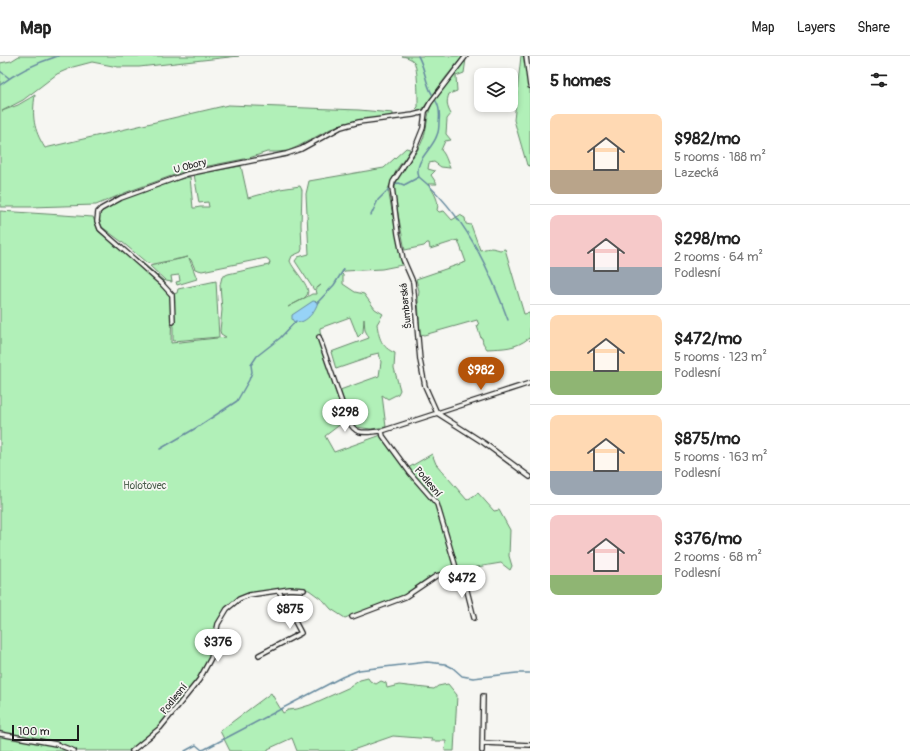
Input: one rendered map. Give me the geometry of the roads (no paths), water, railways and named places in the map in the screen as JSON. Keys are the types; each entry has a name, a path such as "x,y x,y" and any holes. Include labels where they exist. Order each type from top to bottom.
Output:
{"street":[{"name":"Šumbarská","path":"437,413 425,386 420,360 413,282 403,259 392,187 393,182 415,148 423,128 425,112 430,103 466,56"},
{"path":"526,56 530,86"},
{"name":"U Obory","path":"172,322 172,295 162,284 100,229 97,221 98,212 101,209 121,198 187,174 291,153 340,127 358,122 425,112"},
{"path":"319,337 352,428 358,432 382,431 530,383"},
{"path":"437,413 484,443 530,477"},
{"name":"Podlesní","path":"382,431 383,436 410,473 436,504 457,571 462,571 474,618"},
{"path":"352,617 405,597 436,576 457,571"},
{"name":"Podlesní","path":"132,751 160,728 199,680 212,658 218,624 227,609 240,599 249,595 296,589 304,590"},
{"path":"259,655 301,633 279,591"},
{"path":"482,751 483,696"},
{"path":"0,734 56,744 74,751"},
{"path":"483,743 530,745"}],"water":[{"path":"313,301 318,302 315,310 309,317 302,322 294,322 292,315"}],"waterway":[{"path":"0,85 28,68 58,56"},
{"path":"418,56 432,94"},
{"path":"0,71 9,78"},
{"path":"395,184 399,183 404,185 419,177 418,171 421,160 435,140 438,132 440,116 436,101"},
{"path":"419,177 435,191 449,207 473,242 501,300 508,320"},
{"path":"371,215 378,200 389,189"},
{"path":"317,303 334,285 344,269"},
{"path":"160,449 196,428 237,401 249,380 252,372 251,365 257,356 280,338 296,321"},
{"path":"185,751 196,745 202,750 205,749 342,677 359,670 427,662 445,664 453,668 462,676 473,678 530,673"}],"park label":[{"name":"Holotovec","path":"145,486"}]}
